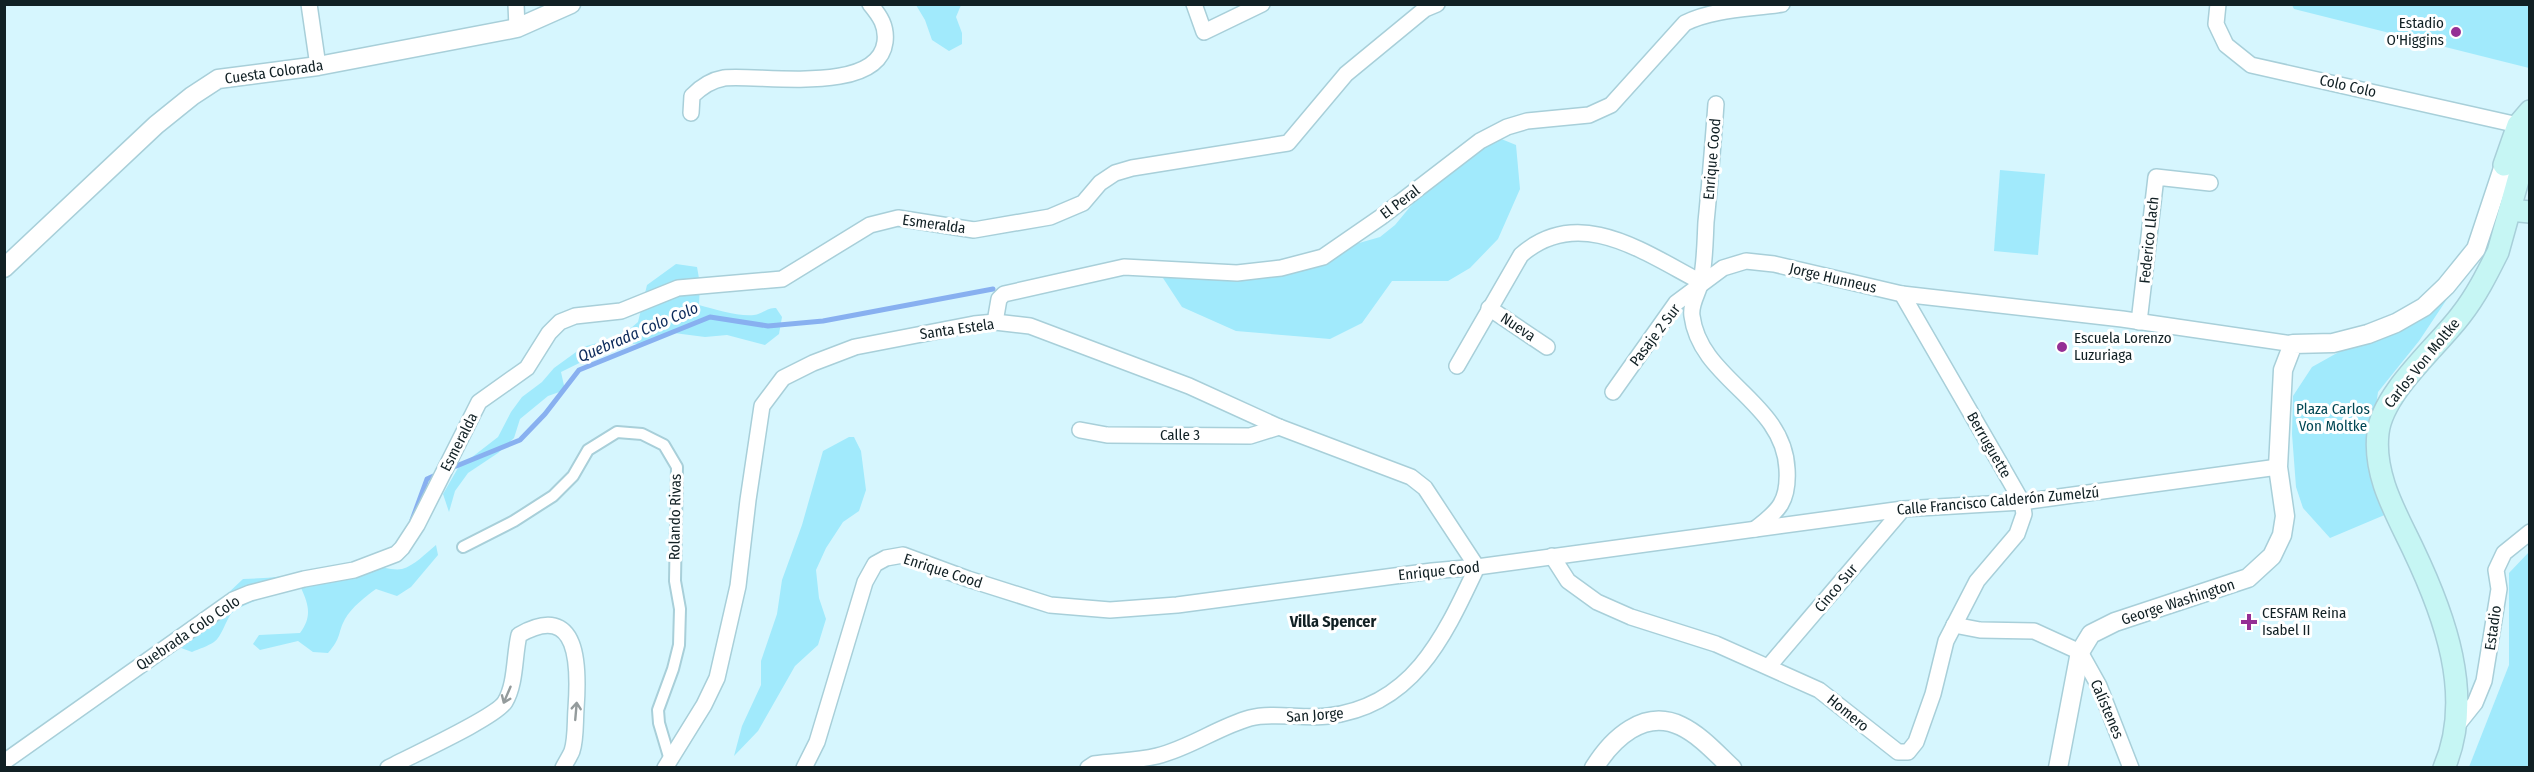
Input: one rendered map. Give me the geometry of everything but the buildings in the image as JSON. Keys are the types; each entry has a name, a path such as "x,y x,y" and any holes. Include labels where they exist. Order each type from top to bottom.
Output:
{"main road":[{"path":"2504,165 2527,125"},
{"name":"Carlos Von Moltke","path":"2444,768 2455,728 2456,697 2453,658 2442,614 2391,504 2382,477 2378,433 2382,414 2391,398 2460,316 2476,294 2498,252 2513,215 2527,125"}],"street":[{"path":"309,4 318,66"},
{"path":"516,4 517,28"},
{"name":"Cuesta Colorada","path":"4,267 156,125 208,84 230,76 318,66 517,28 572,4"},
{"path":"691,112 692,96 701,86 723,78 807,81 831,78 855,71 874,62 884,49 885,26 870,4"},
{"path":"1194,4 1204,32 1262,4"},
{"name":"Esmeralda","path":"396,554 417,525 479,402 526,368 549,333 560,322 575,316 621,312 678,288 782,279 870,225 898,218 974,230 1050,217 1083,203 1100,183 1115,173 1288,143 1346,74 1425,9 1437,4"},
{"name":"El Peral","path":"995,322 999,299 1004,294 1124,267 1237,273 1281,268 1323,257 1381,217 1480,141 1507,127 1527,121 1589,115 1611,105 1685,23 1699,16 1714,13 1782,4"},
{"name":"Colo Colo","path":"2218,4 2216,24 2226,45 2251,65 2527,125"},
{"name":"Enrique Cood","path":"804,768 817,742 866,582 875,564 886,558 903,555 924,561 968,579 1050,605 1110,610 1177,605 1754,530 1774,514 1784,501 1788,477 1787,453 1772,424 1758,405 1707,357 1696,337 1691,312 1701,282 1716,104"},
{"path":"2293,344 2333,343 2396,323 2424,307 2446,286 2476,249 2513,215 2504,165"},
{"path":"2476,249 2504,165"},
{"name":"Federico Llach","path":"2139,322 2156,177 2210,183"},
{"path":"1457,366 1521,255 1535,243 1557,233 1582,232 1618,239 1701,282"},
{"name":"Jorge Hunneus","path":"1701,282 1722,268 1746,261 1774,264 1902,294 2139,322 2293,344"},
{"name":"Pasaje 2 Sur","path":"1613,392 1676,303 1701,282"},
{"name":"Berruguette","path":"1902,294 2022,502"},
{"name":"Nueva","path":"1489,308 1547,346"},
{"name":"Santa Estela","path":"668,764 704,705 717,678 738,586 762,406 783,378 855,347 995,322 1030,326 1189,386 1279,427 1411,477 1425,488 1477,567"},
{"name":"George Washington","path":"2080,652 2091,634 2128,618 2248,578 2272,556 2282,535 2285,516 2278,467 2283,370 2293,344"},
{"name":"Calle 3","path":"1080,430 1107,435 1250,436 1279,427"},
{"name":"Rolando Rivas","path":"463,547 514,521 553,496 573,476 588,450 617,432 642,434 664,445 677,467 675,581 680,609 678,645 673,669 658,710 658,723 668,764"},
{"name":"Calle Francisco Calderón Zumelzú","path":"1754,530 1904,509 2022,502 2278,467"},
{"path":"2022,502 2024,514 2017,534 1977,581 1954,625 1980,630 2034,630 2080,652 2058,768"},
{"name":"Cinco Sur","path":"1769,666 1904,509"},
{"name":"Estadio","path":"2455,728 2475,704 2484,681 2499,589 2496,570 2504,553 2529,532"},
{"name":"Quebrada Colo Colo","path":"4,762 233,600 250,593 304,579 354,570 396,554"},
{"name":"Homero","path":"1552,556 1568,581 1597,602 1631,617 1716,644 1819,690 1898,752 1908,752 1916,742 1933,694 1946,641 1954,625"},
{"name":"San Jorge","path":"1088,768 1094,764 1158,756 1252,717 1326,717 1359,711 1389,696 1416,673 1439,640 1477,567"},
{"path":"388,768 490,716 504,704 511,686 519,635 537,624 555,626 569,637 577,658 578,683 573,749 563,768"},
{"name":"Calístenes","path":"2080,652 2099,686 2131,768"},
{"path":"1594,768 1618,736 1645,722 1661,721 1681,726 1704,742 1732,768"}],"green space":[{"path":"916,5 961,5 956,17 962,33 962,44 949,51 932,40 925,20"},
{"name":"Estadio O'Higgins","path":"2292,5 2529,5 2529,68 2294,9"},
{"path":"1494,136 1516,145 1520,189 1498,239 1470,268 1448,281 1392,281 1362,323 1330,339 1236,331 1182,307 1161,275 1244,276 1380,237 1395,225 1424,190"},
{"path":"2000,170 2045,174 2038,255 1994,251"},
{"path":"676,264 697,267 700,284 699,305 741,315 757,314 776,308 782,317 779,334 765,345 727,335 705,337 674,333 639,344 620,343 561,372 565,390 548,396 520,419 514,438 498,453 468,473 455,491 449,512 443,494 458,468 498,437 522,397 542,382 554,368 583,347 608,340 638,322 647,285"},
{"name":"Plaza Carlos Von Moltke","path":"2455,287 2419,341 2378,392 2372,434 2394,511 2330,538 2303,508 2296,487 2292,434 2293,396 2312,367"},
{"path":"849,437 854,437 861,451 866,490 859,511 843,522 826,548 816,570 819,598 826,619 818,645 795,666 758,731 734,756 742,726 761,685 761,661 777,614 782,580 802,525 823,451"},
{"path":"436,545 438,555 411,587 397,596 376,589 355,606 345,619 328,653 313,652 298,641 260,650 253,644 259,635 300,633 308,616 306,600 301,588 264,598 236,610 229,617 217,639 206,646 192,652 173,645 243,579 290,576 369,566 402,569"},
{"path":"2529,552 2529,767 2469,767 2509,665 2509,573"}],"waterway":[{"name":"Quebrada Colo Colo","path":"449,469 520,440 545,414 579,370 710,317 768,326 823,321 993,289"},
{"name":"Quebrada Colo Colo","path":"412,520 427,479 438,474"}],"place":[{"name":"Estadio O'Higgins","path":"2456,32"},
{"name":"Escuela Lorenzo Luzuriaga","path":"2062,347"},
{"name":"CESFAM Reina Isabel II","path":"2249,622"}],"district":[{"name":"Villa Spencer","path":"1333,621"}]}
